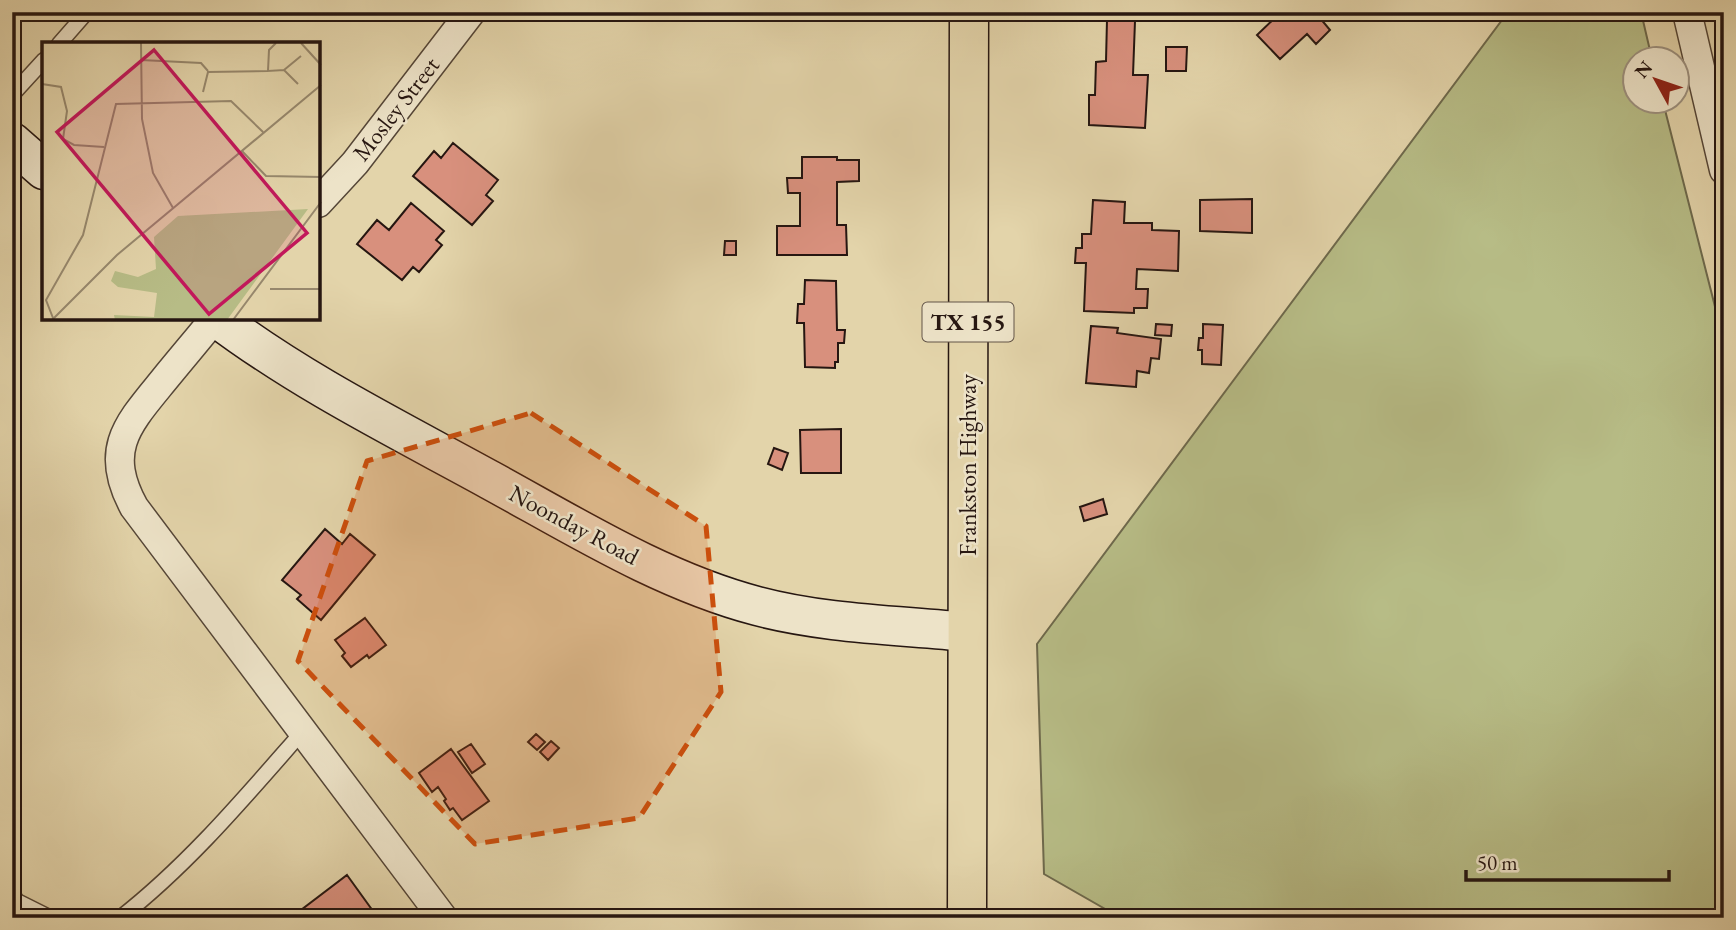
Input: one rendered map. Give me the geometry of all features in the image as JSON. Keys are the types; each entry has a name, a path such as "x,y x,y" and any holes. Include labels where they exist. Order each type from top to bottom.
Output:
{"main road":[{"name":"Frankston Highway","path":"967,918 969,12"}],"street":[{"name":"Mosley Street","path":"320,201 355,163 471,12"},
{"path":"1687,12 1724,170"},
{"path":"12,142 42,168"},
{"name":"Noonday Road","path":"214,320 131,420 121,449 121,479 134,507 443,918"},
{"name":"Noonday Road","path":"219,320 280,363 329,392 615,549 684,582 759,607 791,613 835,620 967,632"}],"lane":[{"path":"60,42 87,12"},
{"path":"12,95 42,62"},
{"path":"120,918 153,892 216,830 303,731"},
{"path":"12,894 17,901 51,918"}],"highlighted area":[{"path":"531,413 706,526 721,692 639,818 475,844 298,661 367,461"}],"green space":[{"path":"1508,12 1641,12 1649,46 1620,46 1620,116 1667,116 1724,342 1724,918 1121,918 1044,874 1037,644"}],"building":[{"path":"1277,12 1315,12 1330,30 1316,44 1307,34 1280,59 1257,35 1279,14"},
{"path":"1107,20 1135,21 1133,75 1148,75 1145,128 1089,125 1089,95 1095,95 1096,62 1106,61"},
{"path":"1166,47 1187,47 1186,71 1166,71"},
{"path":"453,143 498,180 486,195 493,201 472,225 413,176 434,151 441,158"},
{"path":"802,157 859,160 859,181 837,182 837,225 846,225 847,255 777,255 777,226 800,226 800,193 788,193 787,178 802,178"},
{"path":"1252,199 1252,233 1200,231 1200,200"},
{"path":"1093,200 1125,202 1124,223 1152,223 1152,230 1179,231 1178,271 1137,269 1136,289 1148,289 1147,308 1134,308 1134,313 1084,311 1086,263 1075,263 1076,248 1082,248 1082,234 1091,234"},
{"path":"411,203 444,231 436,240 442,245 419,272 413,267 402,280 357,244 377,220 389,230"},
{"path":"725,241 736,241 736,255 724,255"},
{"path":"805,280 836,281 837,330 845,330 844,343 838,343 838,362 835,362 835,368 805,367 804,323 797,323 798,304 804,304"},
{"path":"1156,324 1172,325 1171,336 1155,335"},
{"path":"1203,324 1223,325 1221,365 1202,364 1202,350 1198,350 1199,338 1203,338"},
{"path":"1091,326 1118,328 1117,333 1161,339 1159,359 1151,358 1149,373 1137,371 1136,387 1086,383"},
{"path":"841,429 841,473 801,473 800,430"},
{"path":"774,448 788,453 782,470 768,464"},
{"path":"1103,499 1107,514 1084,521 1080,507"},
{"path":"325,529 342,544 350,534 375,555 321,620 297,599 301,595 282,580"},
{"path":"365,618 386,645 351,667 342,656 345,653 335,640"},
{"path":"536,734 545,742 537,750 528,742"},
{"path":"551,741 559,748 548,760 540,752"},
{"path":"471,744 485,764 472,773 458,752"},
{"path":"451,749 489,801 462,820 453,808 450,810 438,787 432,792 419,773"},
{"path":"347,875 378,918 307,918 301,910"}]}
